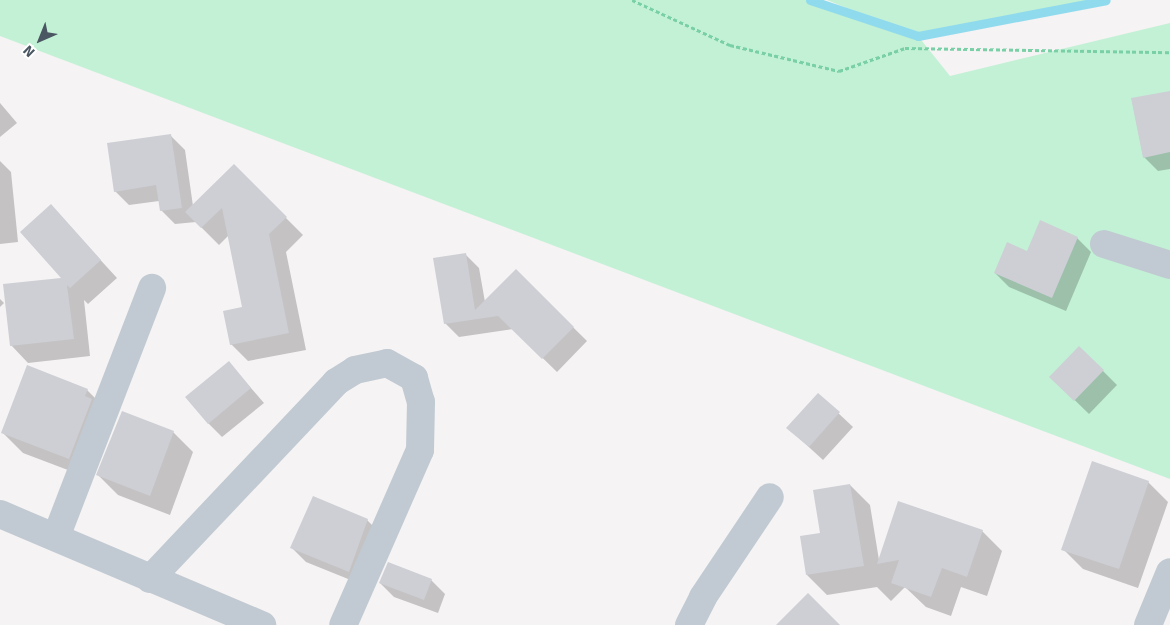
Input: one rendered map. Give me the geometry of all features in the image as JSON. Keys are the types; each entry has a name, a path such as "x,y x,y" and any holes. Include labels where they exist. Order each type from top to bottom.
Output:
{"street":[{"path":"1104,244 1170,265"},
{"path":"56,537 152,288"},
{"path":"150,579 336,382 355,370 388,363 414,378 421,402 420,450 343,625"},
{"path":"689,625 703,597 770,497"},
{"path":"0,514 262,625"},
{"path":"1148,625 1170,572"}],"path":[{"path":"632,0 730,45 839,71 905,48 1170,52"}],"green space":[{"path":"0,0 822,0 883,23 827,0 1106,0 918,36 950,76 1170,23 1170,479 0,36"}],"building":[{"path":"1170,91 1170,152 1143,158 1131,98"},
{"path":"171,134 182,208 160,211 156,185 114,192 107,143"},
{"path":"234,164 287,217 269,234 289,333 230,345 223,311 242,307 222,208 201,228 185,212"},
{"path":"51,204 101,260 70,288 67,285 74,339 10,346 3,284 61,278 20,232"},
{"path":"1040,220 1078,237 1052,298 994,273 1007,242 1027,251"},
{"path":"466,253 475,310 516,269 574,327 542,359 498,316 444,324 433,258"},
{"path":"1079,346 1104,370 1074,401 1049,377"},
{"path":"229,361 251,388 208,424 185,397"},
{"path":"27,365 88,389 85,396 92,399 69,459 1,433"},
{"path":"818,393 840,412 809,447 786,428"},
{"path":"122,411 174,431 150,496 96,475"},
{"path":"1092,461 1149,481 1119,569 1061,550"},
{"path":"850,484 864,566 806,575 800,536 820,533 813,490"},
{"path":"313,496 368,519 349,572 290,548"},
{"path":"898,501 983,530 967,577 942,568 931,597 891,583 899,560 877,564"},
{"path":"388,562 432,579 424,600 379,583"},
{"path":"808,593 840,625 776,625"}],"waterway":[{"path":"810,0 918,36 1106,0"}]}
